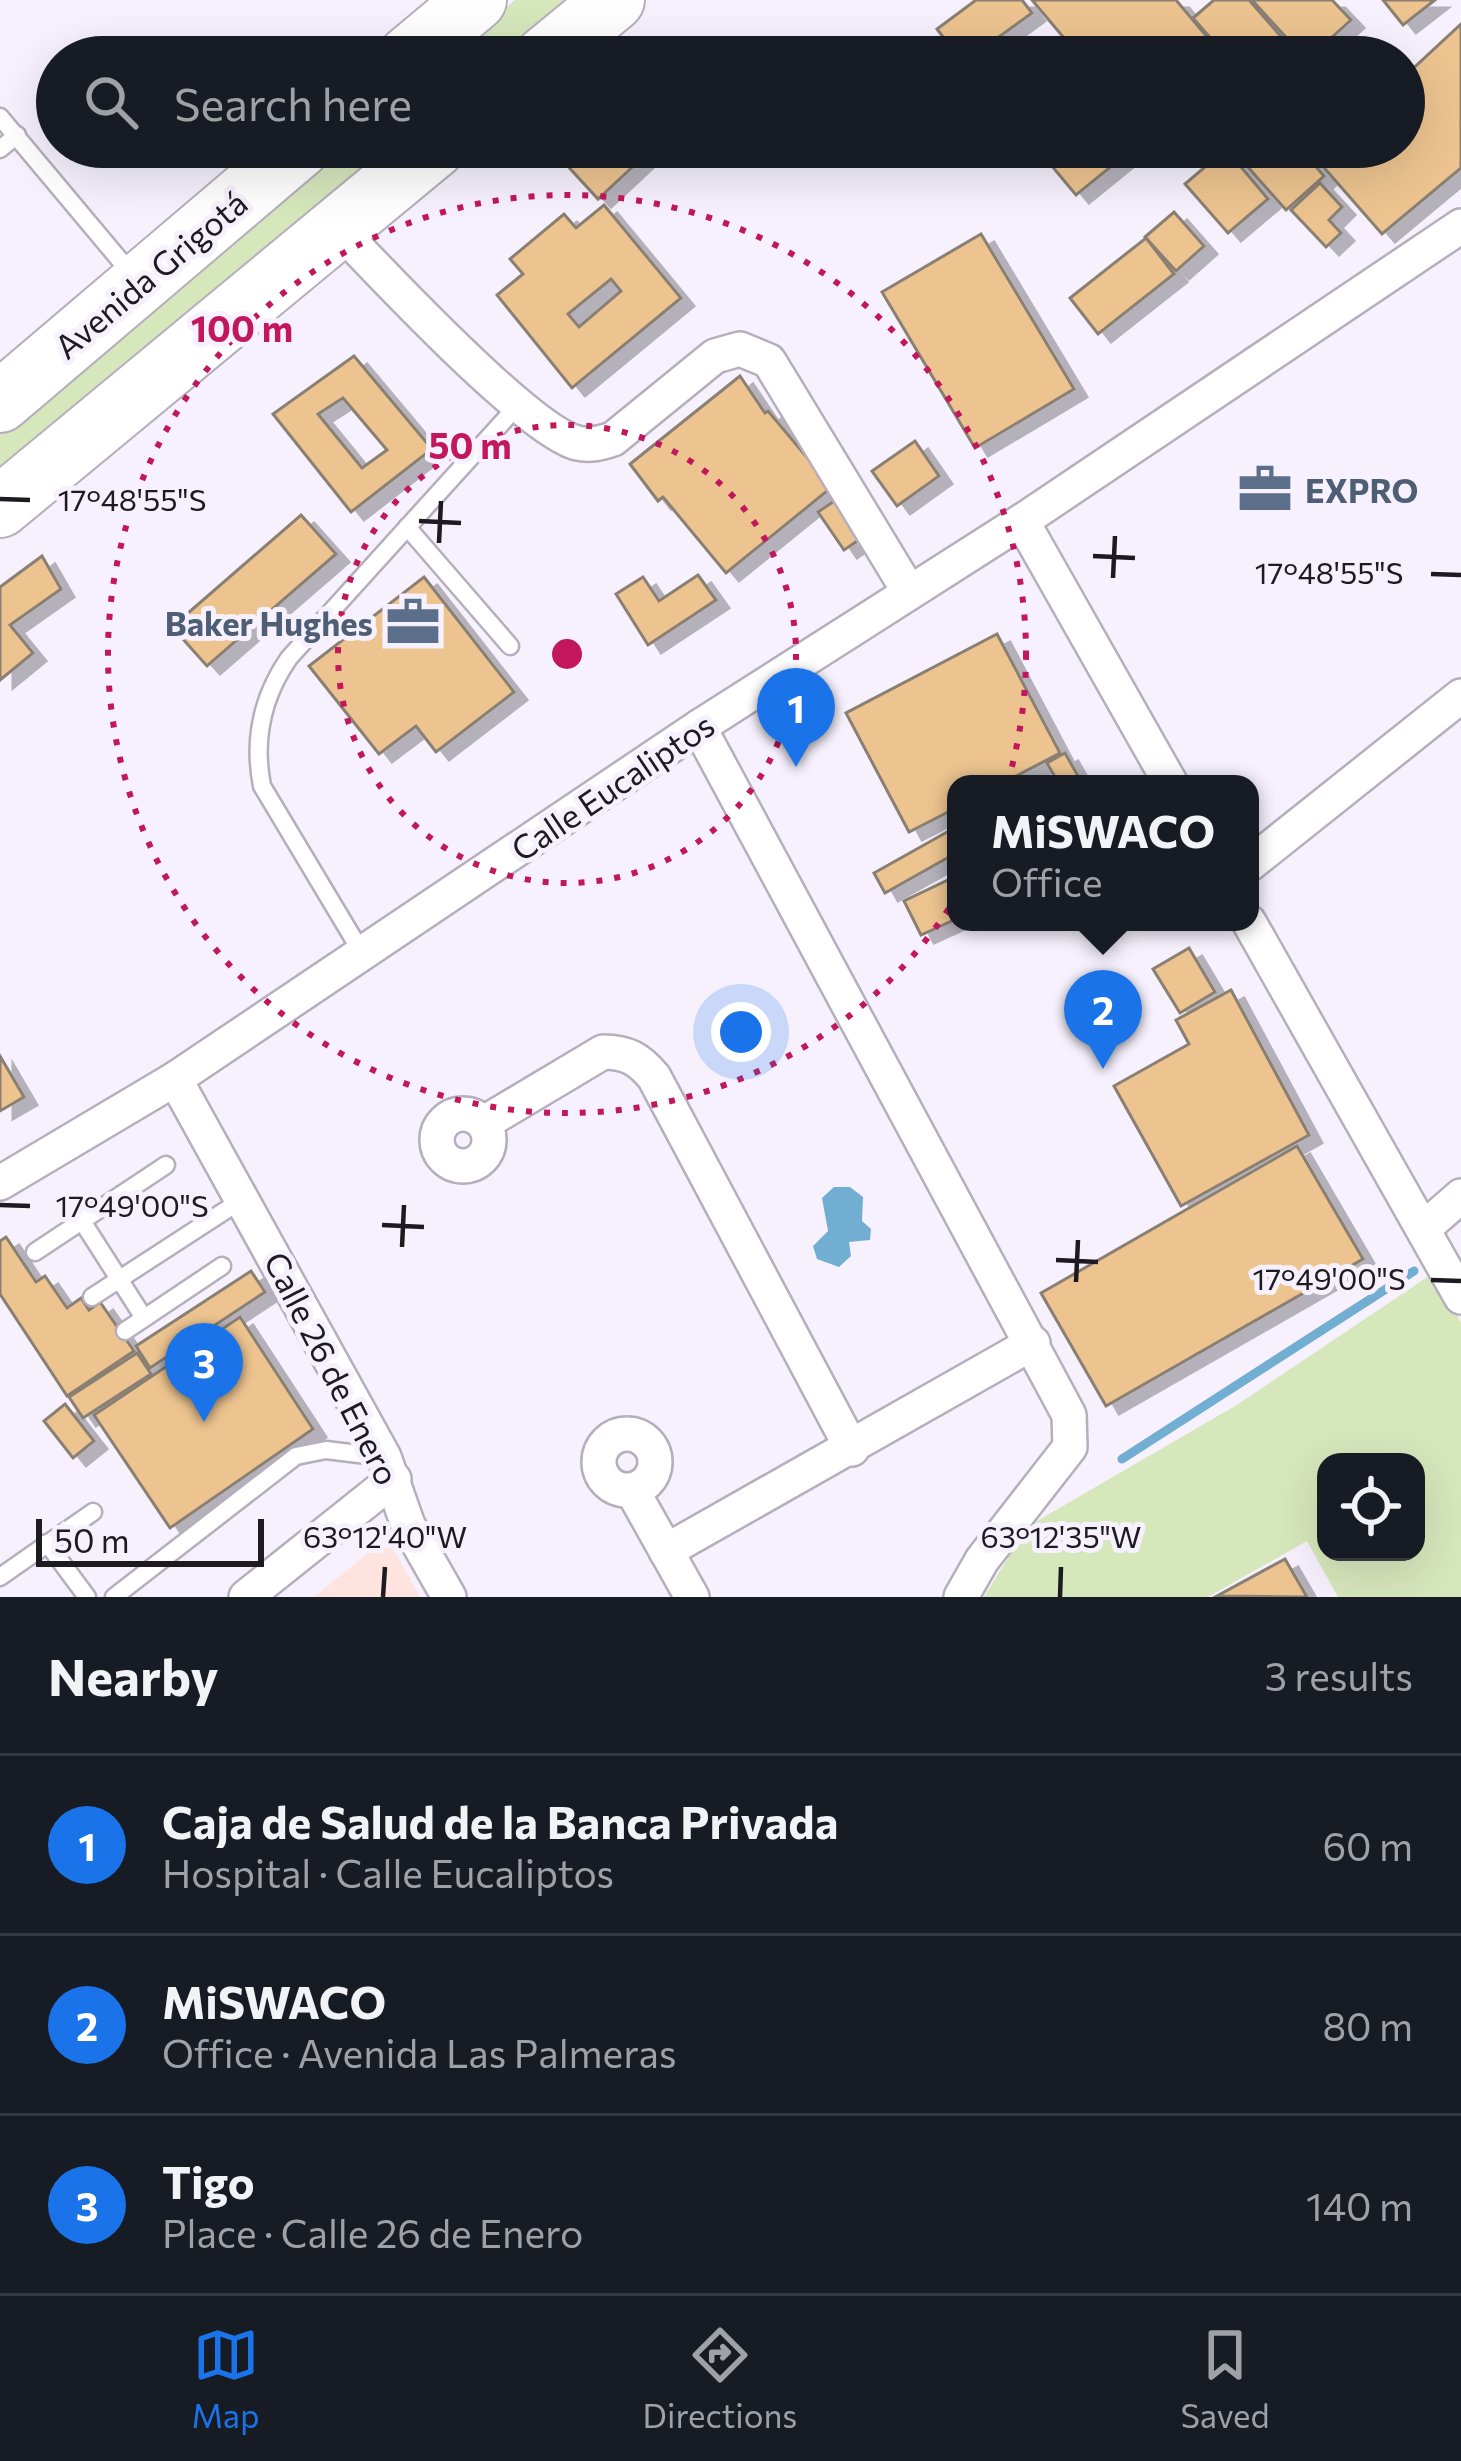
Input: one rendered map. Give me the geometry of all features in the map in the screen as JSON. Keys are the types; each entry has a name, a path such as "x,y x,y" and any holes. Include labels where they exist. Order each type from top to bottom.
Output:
{"highway":[{"path":"433,36 476,0"},
{"path":"570,36 614,0"},
{"name":"Avenida Grigotá","path":"0,402 275,168"},
{"path":"0,507 409,168"}],"street":[{"name":"Calle Eucaliptos","path":"0,1183 176,1079 699,727 1022,521 1461,226"},
{"path":"337,227 518,405 573,442 594,445 614,440 715,356 740,349 769,361 908,590"},
{"path":"1022,521 1166,775"},
{"path":"1259,858 1461,696"},
{"path":"699,727 1069,1415 1070,1447 982,1560 961,1597"},
{"path":"1254,931 1461,1297"},
{"path":"484,1124 603,1052 621,1052 641,1061 654,1077 852,1449"},
{"name":"Calle 26 de Enero","path":"176,1079 389,1468 408,1525 449,1597"},
{"path":"1423,1229 1461,1196"},
{"path":"666,1551 1033,1343"},
{"path":"246,1597 389,1468"},
{"path":"632,1490 692,1597"}],"lane":[{"path":"0,117 36,158"},
{"path":"0,149 17,135"},
{"path":"44,168 139,282"},
{"path":"362,953 262,787 256,758 273,681 518,405"},
{"path":"407,527 510,646"},
{"path":"35,1252 166,1165"},
{"path":"92,1297 244,1199"},
{"path":"82,1221 144,1318"},
{"path":"125,1331 222,1266"},
{"path":"114,1597 296,1456 326,1450 389,1468"},
{"path":"0,1577 93,1512"},
{"path":"47,1543 87,1597"}],"shaded area":[{"path":"387,1538 420,1597 314,1597"}],"green space":[{"path":"515,0 577,0 535,36 473,36"},
{"path":"305,168 381,168 0,480 0,425"},
{"path":"1435,1272 1461,1323 1461,1597 1338,1597 1318,1561 1425,1561 1425,1453 1317,1453 1317,1559 1307,1541 1208,1597 984,1597 1022,1535 1037,1521 1235,1406"}],"water":[{"path":"834,1187 850,1187 863,1197 862,1221 871,1229 870,1240 849,1242 851,1256 839,1267 817,1259 813,1246 828,1231 822,1198"}],"building":[{"path":"976,0 1022,0 1032,13 1000,36 942,36 937,29"},
{"path":"1032,0 1176,0 1206,36 1062,36"},
{"path":"1214,0 1249,0 1281,36 1209,36 1193,18"},
{"path":"1252,0 1332,0 1351,20 1333,36 1285,36"},
{"path":"1383,0 1435,0 1403,25"},
{"path":"1461,24 1461,168 1382,234 1324,168 1425,168 1425,57"},
{"path":"570,168 631,168 598,199"},
{"path":"1054,168 1109,168 1076,195"},
{"path":"1204,168 1242,168 1268,199 1228,233 1185,184"},
{"path":"1249,168 1317,168 1324,176 1286,210"},
{"path":"1320,183 1342,207 1329,220 1341,233 1326,247 1291,210"},
{"path":"604,205 681,298 572,388 497,295 523,274 510,259 564,214 576,228","holes":["611,279 621,291 579,327 568,314"]},
{"path":"1174,212 1204,246 1176,271 1145,237"},
{"path":"981,234 1074,389 975,448 882,292"},
{"path":"1146,238 1174,274 1098,334 1070,298"},
{"path":"354,356 432,449 351,512 273,414","holes":["343,398 387,450 362,468 318,414"]},
{"path":"740,376 765,413 832,487 726,573 630,464"},
{"path":"915,441 939,476 897,506 872,471"},
{"path":"843,495 869,533 844,550 818,512"},
{"path":"301,515 336,554 207,666 172,627"},
{"path":"42,556 61,589 10,625 33,653 0,680 0,587"},
{"path":"698,575 716,600 648,645 616,594 643,577 659,601"},
{"name":"Baker Hughes","path":"424,577 514,692 436,752 416,726 379,754 309,666"},
{"path":"997,634 1060,753 1018,775 947,775 947,813 909,832 846,713"},
{"path":"1065,753 1077,775 1054,775 1047,763"},
{"path":"947,832 947,858 885,893 874,873"},
{"path":"947,880 947,923 921,935 904,901"},
{"path":"1189,948 1215,992 1180,1013 1153,969"},
{"path":"1231,990 1309,1135 1181,1206 1114,1086 1189,1044 1176,1020"},
{"path":"0,1056 24,1097 0,1111"},
{"path":"1297,1146 1363,1259 1106,1406 1041,1293"},
{"path":"6,1237 36,1282 45,1276 67,1308 81,1298 89,1310 100,1302 134,1351 67,1396 0,1294 0,1241"},
{"path":"251,1271 265,1292 150,1368 136,1346"},
{"path":"240,1317 313,1429 170,1528 94,1415"},
{"path":"137,1353 151,1374 83,1418 69,1397"},
{"path":"65,1404 94,1441 73,1458 44,1421"},
{"path":"1285,1559 1307,1597 1217,1596"}],"waterway":[{"path":"1122,1459 1414,1271"}],"place":[{"name":"EXPRO","path":"1265,489"},
{"name":"Baker Hughes","path":"413,622"},
{"name":"Caja de Salud de la Banca Privada","path":"796,767"},
{"name":"MiSWACO","path":"1103,1069"},
{"name":"Tigo","path":"204,1422"}]}
